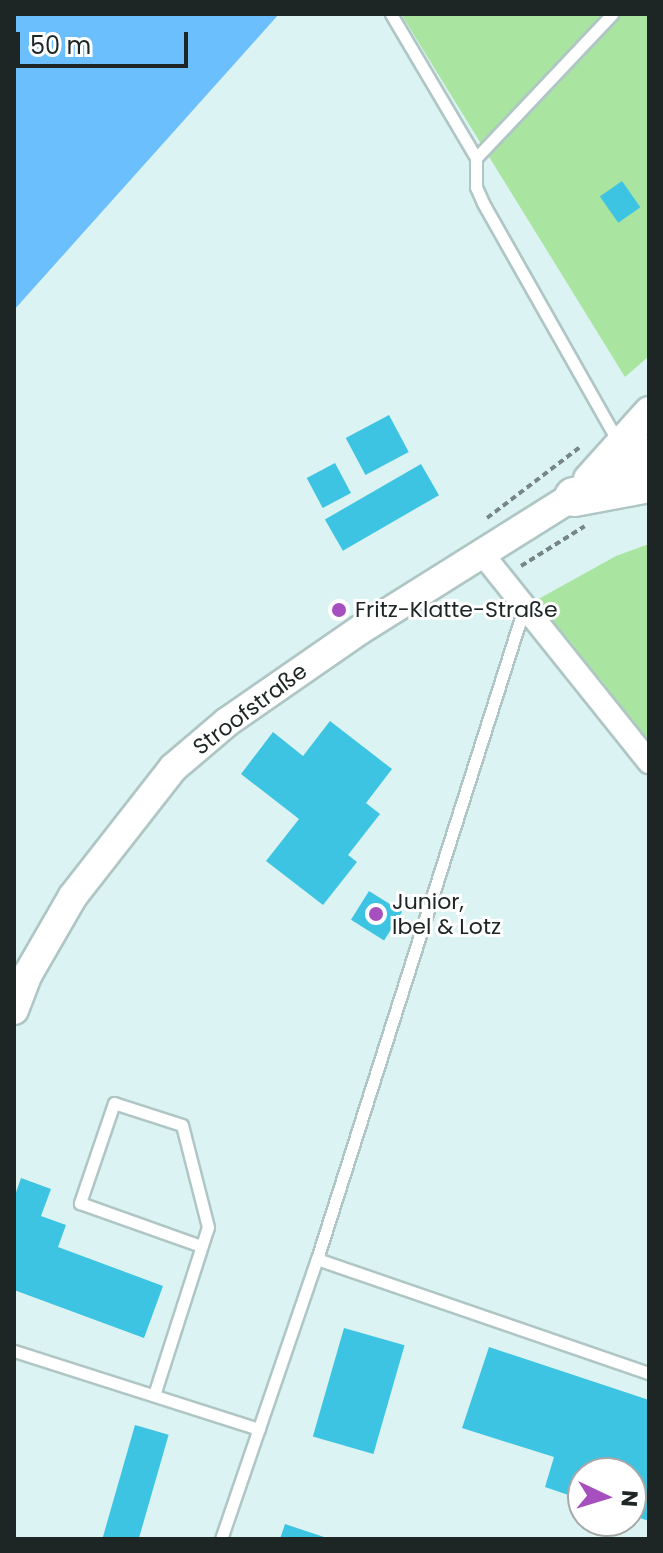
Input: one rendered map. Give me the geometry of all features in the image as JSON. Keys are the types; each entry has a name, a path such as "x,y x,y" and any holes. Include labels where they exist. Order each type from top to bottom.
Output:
{"highway":[{"path":"581,511 649,483"}],"street":[{"name":"Stroofstraße","path":"581,511 617,440 649,411"},
{"name":"Stroofstraße","path":"14,1010 28,974 73,896 173,768 227,722 360,630 493,567 581,511 649,449"},
{"path":"493,567 649,762"}],"lane":[{"path":"391,14 476,158 476,187 483,203 617,440"},
{"path":"476,158 612,14"},
{"path":"221,1539 317,1259 524,607"},
{"path":"154,1395 208,1227 182,1125 114,1103 80,1203 201,1246"},
{"path":"317,1259 649,1373"},
{"path":"14,1351 259,1429"}],"path":[{"path":"493,567 581,511"}],"green space":[{"path":"401,14 649,14 649,356 625,377"},
{"path":"649,544 649,762 524,607 616,556"}],"water":[{"path":"14,14 279,14 14,310"}],"building":[{"path":"622,181 640,207 618,223 600,196"},
{"path":"389,415 409,452 365,475 346,438"},
{"path":"335,463 351,493 323,508 307,478"},
{"path":"421,464 439,495 343,551 325,520"},
{"path":"330,721 392,769 366,803 380,814 348,855 357,862 323,905 266,861 299,819 241,774 273,732 303,756"},
{"path":"369,891 402,912 384,941 351,920"},
{"path":"21,1178 51,1189 41,1216 66,1225 58,1247 163,1286 144,1338 14,1290 14,1198"},
{"path":"344,1328 405,1345 373,1454 313,1437"},
{"path":"489,1347 649,1400 649,1521 647,1457 567,1457 567,1495 545,1487 554,1457 462,1428"},
{"path":"135,1425 169,1435 139,1539 102,1538"},
{"path":"285,1524 327,1538 327,1539 280,1539"}],"place":[{"name":"Fritz-Klatte-Straße","path":"339,610"},
{"name":"Junior, Ibel & Lotz","path":"376,914"}]}
